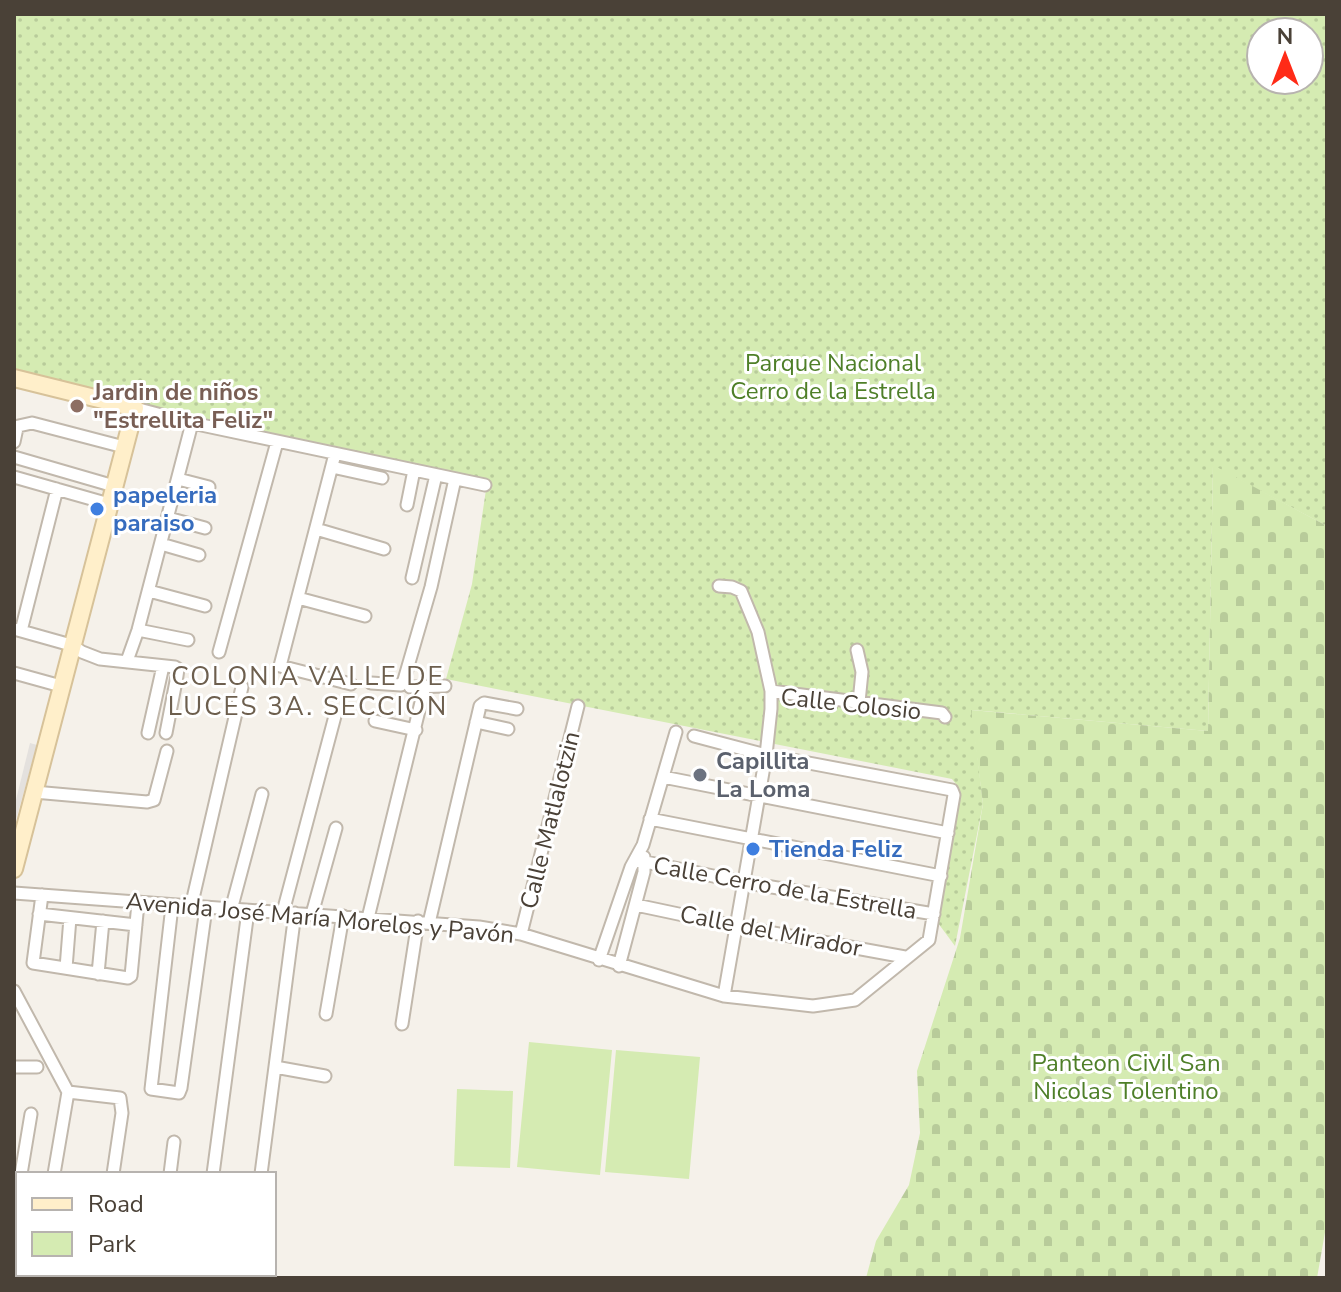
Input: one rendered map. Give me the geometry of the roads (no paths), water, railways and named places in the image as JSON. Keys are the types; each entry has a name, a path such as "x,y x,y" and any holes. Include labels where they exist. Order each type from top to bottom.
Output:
{"street":[{"path":"14,378 192,423 485,485"},
{"path":"14,869 135,408"},
{"path":"14,442 16,427 32,423 124,447"},
{"path":"127,661 149,591 192,423"},
{"path":"219,652 277,442"},
{"path":"335,454 280,666 351,684"},
{"path":"14,457 114,486"},
{"path":"332,467 382,478"},
{"path":"407,505 414,470"},
{"path":"412,578 436,475"},
{"path":"14,477 109,504"},
{"path":"178,479 209,487"},
{"path":"371,683 401,685 404,680 431,587 455,479"},
{"path":"57,489 17,630 71,645 100,659 178,669 166,733"},
{"path":"168,518 205,528"},
{"path":"316,529 384,549"},
{"path":"161,544 199,555"},
{"path":"719,586 741,591 758,632 771,691"},
{"path":"149,591 205,606"},
{"path":"298,598 365,616"},
{"path":"138,630 188,640"},
{"path":"857,650 862,672 859,702"},
{"path":"148,733 163,666"},
{"path":"14,673 61,686"},
{"path":"368,918 425,686"},
{"path":"410,687 445,686"},
{"path":"191,907 242,687"},
{"name":"Calle Colosio","path":"724,996 766,755 771,691 942,713 945,717"},
{"path":"402,1024 424,922 480,706 484,703 517,709"},
{"name":"Calle Matlalotzin","path":"521,934 578,706"},
{"path":"261,1172 275,1067 289,913 335,716"},
{"path":"375,721 416,730"},
{"path":"476,722 508,729"},
{"path":"619,966 636,905 643,845 676,732"},
{"path":"694,736 766,755 952,790 954,795 934,914"},
{"path":"34,792 147,802 154,800 167,751"},
{"path":"663,777 948,833"},
{"path":"231,910 262,794"},
{"path":"650,819 941,876"},
{"path":"312,914 336,828"},
{"path":"599,960 631,867 640,861"},
{"name":"Calle Cerro de la Estrella","path":"640,861 742,882 934,914"},
{"name":"Avenida José María Morelos y Pavón","path":"14,893 479,927 521,934 724,996 789,1005 837,1005 855,1000 929,940 934,914"},
{"path":"42,895 33,963 98,974 131,976 138,903"},
{"name":"Calle del Mirador","path":"636,905 905,957"},
{"path":"172,906 151,1089 174,1094 179,1093 181,1088 206,908"},
{"path":"213,1172 248,911"},
{"path":"39,914 136,925"},
{"path":"326,1014 343,916"},
{"path":"66,968 70,918"},
{"path":"98,974 103,921"},
{"path":"14,991 68,1092 54,1172"},
{"path":"14,1067 37,1067"},
{"path":"275,1067 325,1076"},
{"path":"68,1092 120,1098 122,1113 113,1172"},
{"path":"21,1172 31,1114"},
{"path":"170,1172 174,1142"}],"place":[{"name":"Jardin de niños \"Estrellita Feliz\"","path":"77,406"},
{"name":"papeleria paraiso","path":"97,509"},
{"name":"Capillita La Loma","path":"700,775"},
{"name":"Tienda Feliz","path":"753,849"}],"district":[{"name":"COLONIA VALLE DE LUCES 3A. SECCIÓN","path":"308,691"}],"park label":[{"name":"Parque Nacional Cerro de la Estrella","path":"833,377"},
{"name":"Panteon Civil San Nicolas Tolentino","path":"1126,1077"}]}
